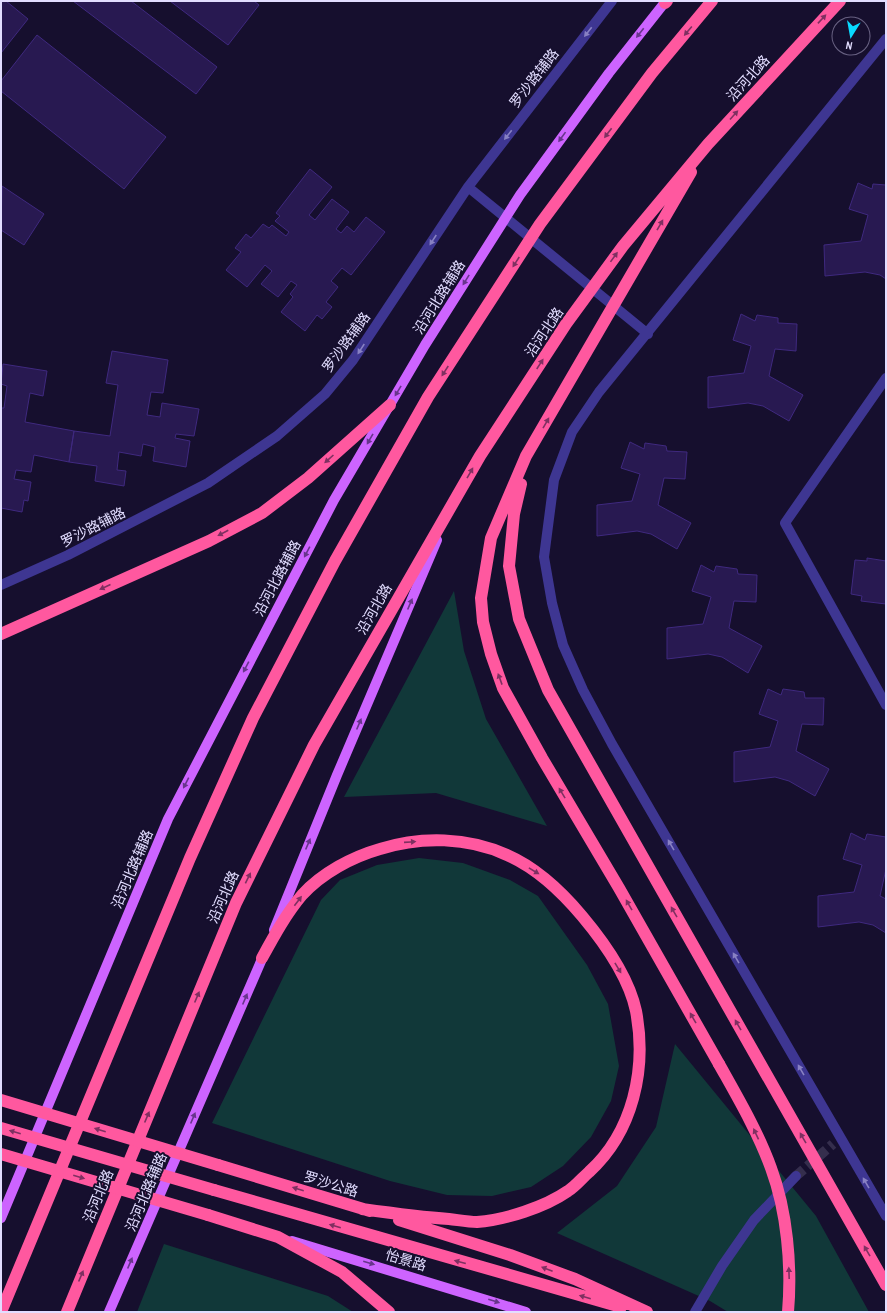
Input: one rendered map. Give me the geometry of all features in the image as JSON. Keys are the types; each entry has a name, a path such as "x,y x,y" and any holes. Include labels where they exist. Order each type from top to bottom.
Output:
{"highway":[{"path":"2,1312 187,865 252,718 335,561 428,398 540,224 652,73 712,1"},
{"name":"沿河北路","path":"66,1312 236,903 314,745 480,456 571,318 623,246 708,144 840,1"},
{"path":"708,144 526,456 491,538 485,570 482,604 483,622 490,654 503,688 542,758 620,888 719,1064 744,1110 771,1168 783,1213 789,1255 790,1293 788,1312"},
{"path":"1,634 209,541 262,512 308,478 390,405"},
{"path":"526,456 514,514 509,566 519,619 548,690 886,1285"},
{"path":"262,958 285,918 303,894 331,871 361,854 400,843 438,840 471,844 507,855 544,877 570,902 598,936 623,976 636,1010 641,1054 635,1096 620,1132 599,1163 568,1191 527,1212 478,1222 362,1209"},
{"name":"罗沙公路","path":"1,1100 510,1255 575,1279 647,1312"},
{"path":"1,1128 636,1312"},
{"path":"1,1154 278,1237 342,1272 389,1312"}],"main road":[{"name":"沿河北路辅路","path":"1,1218 168,819 334,500 390,405 520,194 609,73 666,2"},
{"name":"沿河北路辅路","path":"109,1312 262,958 337,774 451,507"},
{"name":"怡景路","path":"278,1237 526,1312"}],"street":[{"name":"罗沙路辅路","path":"1,585 68,555 208,483 276,436 325,394 353,360 468,187 612,1"},
{"path":"886,39 648,334 599,392 572,432 554,480 544,557 552,603 563,645 582,690 837,1141 886,1216"},
{"path":"468,187 648,334"},
{"path":"886,378 785,523 886,705"},
{"path":"695,1312 722,1266 754,1220 796,1176"}],"green space":[{"path":"454,591 464,651 486,719 547,826 436,793 344,797"},
{"path":"419,858 463,863 510,880 538,896 587,965 608,1004 619,1066 611,1101 591,1137 563,1166 531,1187 492,1196 447,1195 390,1181 212,1123 321,900 340,880 377,865"},
{"path":"675,1044 816,1216 869,1312 728,1312 710,1301 557,1233 617,1186 656,1127"},
{"path":"164,1244 328,1296 353,1312 137,1312"}],"building":[{"path":"1,1 6,1 28,19 1,53"},
{"path":"73,1 131,1 217,67 196,94"},
{"path":"170,1 254,1 259,5 228,45"},
{"path":"37,35 166,137 124,189 1,91 1,81"},
{"path":"310,169 332,187 309,215 315,220 332,199 349,212 336,229 341,233 347,226 354,232 366,217 385,232 351,275 342,268 331,281 338,287 326,302 332,307 322,319 317,315 305,331 281,312 293,297 290,294 297,285 291,281 278,297 261,284 272,271 265,265 247,287 226,270 241,252 235,248 246,234 251,238 263,224 269,228 272,225 286,236 289,232 275,221 280,216 276,213"},
{"path":"858,183 872,189 873,184 886,185 886,279 880,275 865,272 825,276 824,245 861,241 868,215 849,209"},
{"path":"2,186 44,214 24,245 1,230"},
{"path":"741,314 755,321 757,315 778,318 778,323 797,324 796,351 775,349 769,376 803,395 789,421 763,406 748,403 708,408 708,377 744,373 751,346 733,340"},
{"path":"112,351 168,360 163,393 151,392 147,415 160,417 162,403 199,409 194,436 176,434 175,438 190,441 186,467 153,461 155,447 143,444 141,456 119,452 117,470 126,471 124,486 95,481 97,466 69,462 74,431 110,436 118,385 106,383"},
{"path":"3,364 47,371 43,396 30,393 25,422 74,431 69,462 34,455 31,472 16,470 14,479 31,482 28,501 24,500 22,512 1,508 1,408 4,408 7,386 1,384"},
{"path":"630,442 644,449 645,443 666,446 667,451 687,452 685,479 664,478 658,505 691,523 677,549 651,534 637,531 597,536 597,505 632,501 640,474 621,468"},
{"path":"867,558 886,561 886,604 861,601 862,596 851,594 855,560 867,561"},
{"path":"701,565 714,572 716,566 737,569 738,574 757,575 756,602 734,601 729,628 762,646 748,673 722,657 708,654 667,659 667,628 703,624 711,597 692,591"},
{"path":"768,689 781,695 783,689 804,692 805,698 824,698 823,725 802,724 796,751 829,769 815,796 789,781 775,777 734,782 734,752 770,747 778,721 759,714"},
{"path":"851,833 865,840 867,834 886,837 886,869 880,896 886,899 886,933 873,925 859,922 818,927 818,896 854,892 862,865 843,859"}],"tunnel":[{"path":"796,1176 833,1144"}]}
